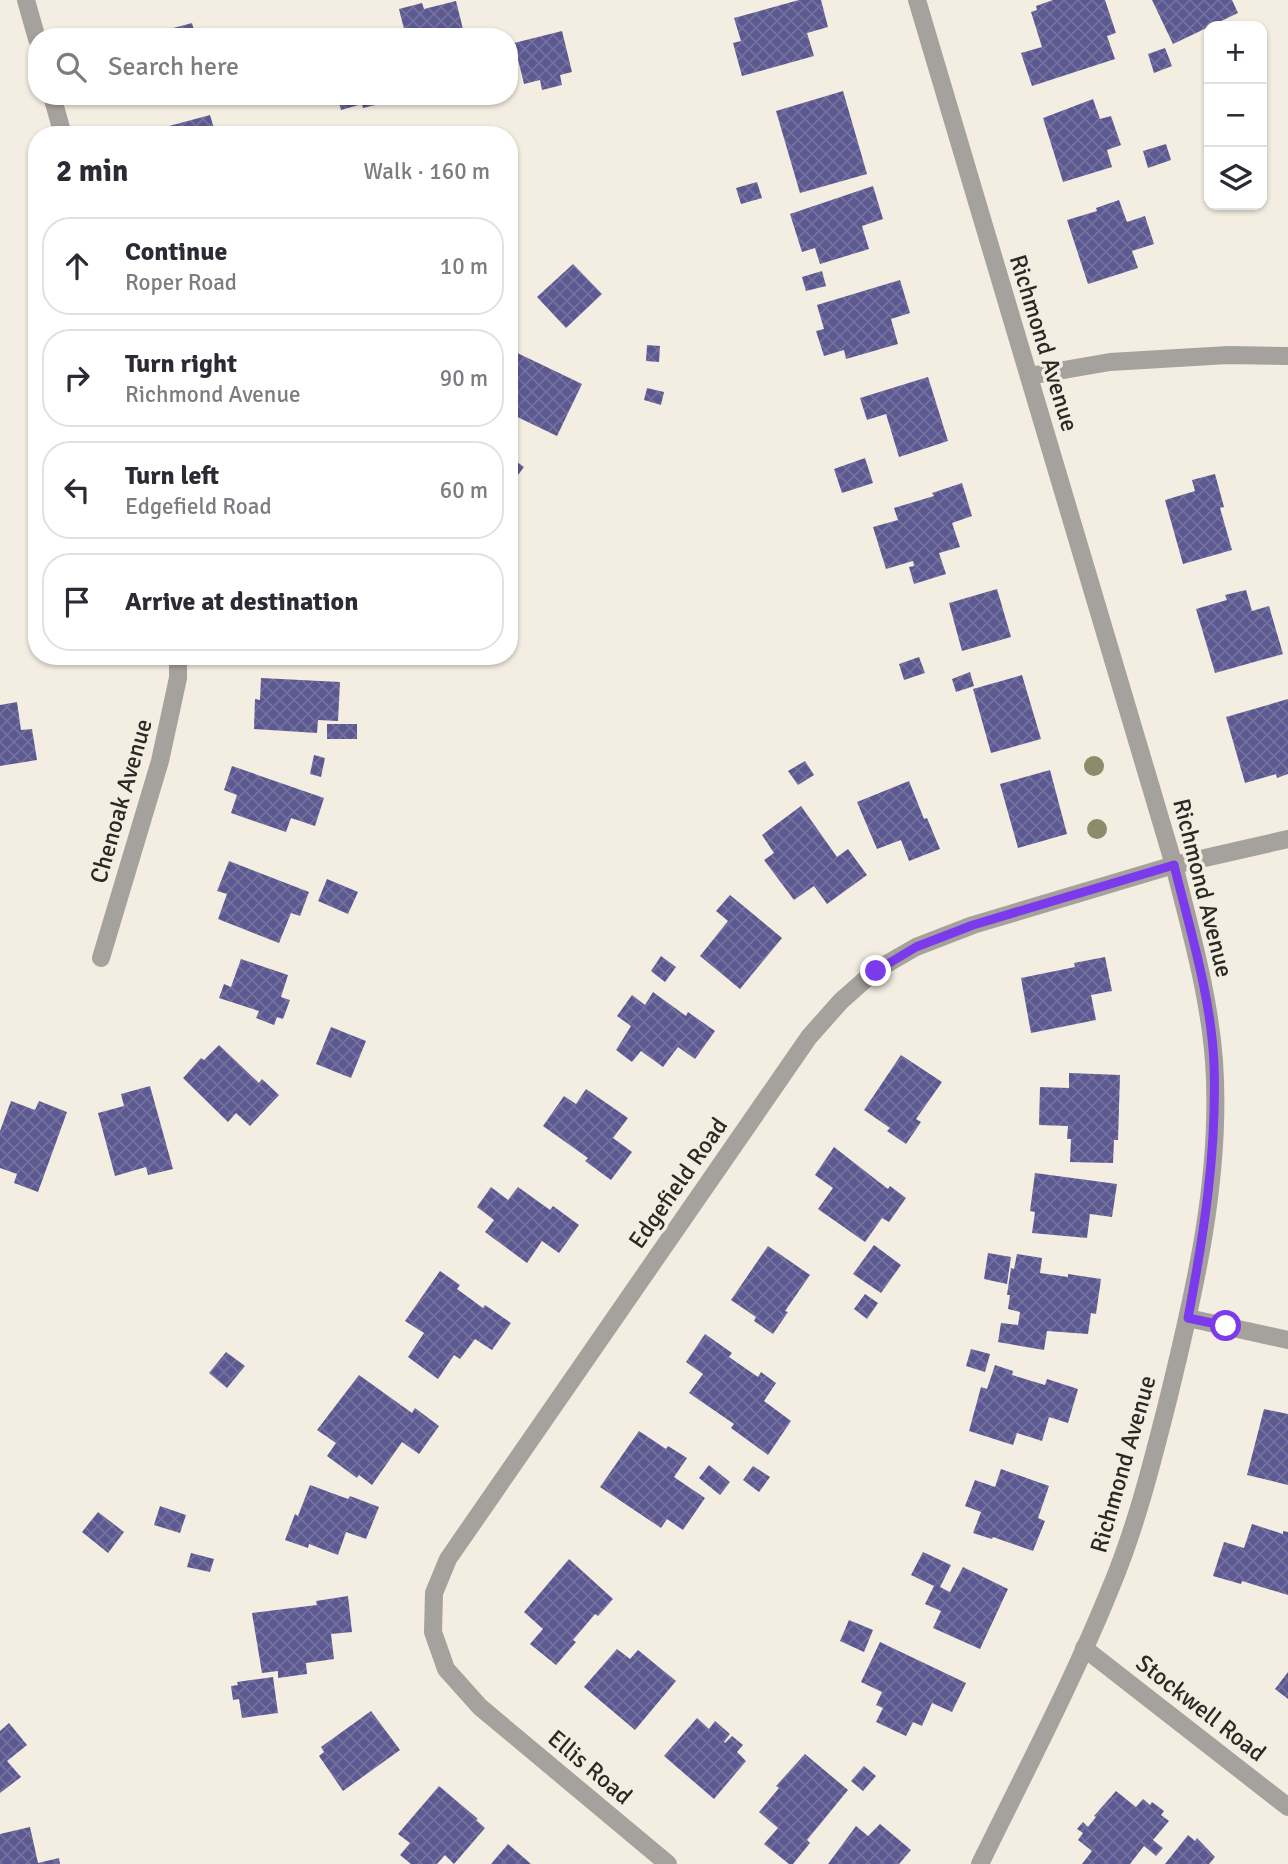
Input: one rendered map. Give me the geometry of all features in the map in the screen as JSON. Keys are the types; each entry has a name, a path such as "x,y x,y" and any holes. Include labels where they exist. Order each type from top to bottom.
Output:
{"street":[{"path":"26,0 34,28"},
{"name":"Richmond Avenue","path":"917,0 1174,865 1204,986 1214,1062 1209,1194 1188,1318 1137,1514 1112,1586 981,1864"},
{"path":"55,105 60,126"},
{"path":"1029,376 1110,362 1228,355 1287,356"},
{"name":"Chenoak Avenue","path":"101,958 160,761 178,678 178,665"},
{"name":"Edgefield Road","path":"480,1707 446,1669 433,1632 434,1593 448,1559 809,1037 841,1001 876,971 916,947 973,925 1174,865 1288,839"},
{"path":"1188,1318 1288,1340"},
{"name":"Stockwell Road","path":"1084,1648 1288,1807"},
{"name":"Ellis Road","path":"480,1707 668,1864"}],"building":[{"path":"799,0 821,0 828,27 807,33 814,56 742,76 733,43 741,41 734,18"},
{"path":"1053,0 1105,0 1116,33 1107,36 1115,59 1032,86 1021,53 1042,47 1031,12 1037,10 1036,6"},
{"path":"1152,0 1232,0 1238,13 1221,21 1204,21 1204,29 1173,44"},
{"path":"456,1 463,28 404,28 399,9 422,3 424,9"},
{"path":"192,23 193,28 173,28"},
{"path":"562,31 572,72 560,75 562,85 542,90 540,80 524,84 518,59 518,42"},
{"path":"1165,48 1172,66 1154,73 1148,54"},
{"path":"843,91 867,174 800,193 776,111"},
{"path":"1093,99 1100,119 1111,116 1121,145 1107,150 1112,167 1063,182 1043,118"},
{"path":"340,105 358,105 341,110"},
{"path":"210,115 213,126 169,126"},
{"path":"1166,144 1171,160 1148,168 1143,151"},
{"path":"757,182 762,198 741,204 736,188"},
{"path":"873,186 883,219 862,226 869,249 820,264 815,248 802,252 790,214"},
{"path":"1119,200 1127,222 1145,216 1154,244 1132,251 1138,268 1088,284 1067,220 1097,211 1096,208"},
{"path":"573,264 602,294 566,328 537,297"},
{"path":"822,271 826,286 806,291 802,277"},
{"path":"900,280 910,313 891,319 898,344 846,359 844,350 824,356 816,331 824,329 817,305"},
{"path":"647,345 660,346 659,362 646,361"},
{"path":"518,353 582,384 557,436 518,417"},
{"path":"928,377 948,441 899,457 886,414 867,420 860,398"},
{"path":"647,388 664,392 661,405 644,400"},
{"path":"865,458 873,483 842,493 834,469"},
{"path":"518,463 524,467 518,475"},
{"path":"1215,474 1224,507 1220,508 1232,550 1183,564 1165,500 1195,491 1192,480"},
{"path":"962,483 972,516 952,523 960,547 939,553 946,574 914,584 909,567 914,566 913,561 886,569 873,527 898,520 894,508 934,496 932,493"},
{"path":"997,589 1011,637 962,651 949,603"},
{"path":"1246,590 1252,611 1269,606 1283,654 1215,673 1196,609 1227,600 1225,595"},
{"path":"919,657 925,673 904,680 899,664"},
{"path":"970,672 974,686 956,692 952,679"},
{"path":"1022,675 1041,739 991,753 973,689"},
{"path":"261,678 340,682 338,721 318,720 317,733 254,729 255,699 260,700"},
{"path":"1288,699 1288,774 1277,778 1276,774 1245,783 1226,717"},
{"path":"17,702 21,730 32,729 37,760 0,766 0,705"},
{"path":"327,724 357,724 357,739 327,739"},
{"path":"314,755 325,758 321,777 310,774"},
{"path":"805,761 814,775 798,785 788,771"},
{"path":"232,766 324,798 315,826 291,818 286,832 231,813 237,795 224,790"},
{"path":"1050,770 1067,834 1018,848 1000,784"},
{"path":"909,781 924,819 927,818 940,849 909,861 901,840 877,849 857,802"},
{"path":"801,806 837,857 848,849 867,875 827,904 814,886 794,900 764,860 774,853 762,835"},
{"path":"229,861 309,892 300,916 291,913 279,943 218,919 227,894 217,891"},
{"path":"327,879 358,892 348,914 318,901"},
{"path":"730,895 782,938 740,989 700,956 728,921 716,911"},
{"path":"661,956 676,967 665,982 651,971"},
{"path":"1105,957 1112,991 1091,995 1096,1020 1031,1033 1021,978 1075,967 1074,963"},
{"path":"241,959 288,975 281,997 290,1000 283,1019 277,1017 274,1025 256,1018 259,1011 219,998 224,984 231,987"},
{"path":"653,992 686,1016 688,1012 715,1031 695,1059 678,1047 663,1067 641,1051 632,1062 616,1050 631,1026 617,1016 632,995 645,1005"},
{"path":"331,1027 366,1041 351,1078 316,1064"},
{"path":"219,1045 259,1083 262,1079 279,1095 250,1126 236,1113 228,1122 183,1078 201,1058 204,1060"},
{"path":"901,1055 942,1082 916,1119 921,1122 906,1144 887,1131 890,1128 864,1110"},
{"path":"1069,1073 1120,1075 1118,1140 1114,1140 1113,1163 1070,1162 1071,1139 1067,1139 1068,1126 1039,1125 1040,1087 1069,1088"},
{"path":"150,1086 173,1169 148,1175 146,1167 115,1176 98,1113 124,1106 121,1094"},
{"path":"586,1089 628,1118 613,1138 632,1152 611,1180 585,1161 588,1158 543,1126 564,1096 576,1104"},
{"path":"11,1101 35,1110 39,1101 67,1112 38,1192 14,1183 17,1174 0,1168 0,1131"},
{"path":"834,1147 888,1189 890,1186 906,1198 889,1222 882,1218 865,1242 818,1209 833,1188 815,1175"},
{"path":"1035,1173 1117,1184 1112,1217 1090,1214 1087,1238 1032,1233 1035,1212 1030,1211"},
{"path":"491,1187 508,1200 518,1187 550,1210 553,1206 579,1225 559,1253 542,1241 527,1263 485,1232 494,1220 477,1207"},
{"path":"874,1245 901,1265 881,1293 853,1274"},
{"path":"768,1246 810,1275 773,1334 754,1321 756,1317 731,1300"},
{"path":"988,1253 1011,1257 1007,1284 984,1279"},
{"path":"1017,1254 1042,1258 1040,1273 1101,1279 1096,1314 1091,1313 1088,1334 1047,1331 1044,1350 998,1342 1001,1323 1018,1325 1020,1312 1008,1309 1010,1295 1007,1295 1011,1268 1014,1269"},
{"path":"440,1271 460,1285 457,1289 483,1308 485,1305 511,1323 492,1350 475,1339 460,1359 454,1355 438,1379 408,1357 424,1333 405,1321"},
{"path":"865,1294 878,1303 867,1319 854,1309"},
{"path":"705,1334 732,1353 729,1357 758,1377 761,1372 776,1383 764,1401 791,1421 768,1455 731,1428 734,1424 689,1393 703,1374 686,1362"},
{"path":"971,1349 990,1354 985,1372 966,1366"},
{"path":"226,1352 245,1366 227,1388 209,1373"},
{"path":"995,1365 1013,1371 1012,1375 1045,1385 1047,1379 1078,1389 1068,1423 1049,1417 1042,1441 1017,1433 1013,1445 969,1431 981,1387 987,1389"},
{"path":"359,1375 412,1413 415,1408 439,1426 419,1454 402,1442 372,1485 359,1475 357,1478 327,1456 336,1443 317,1430"},
{"path":"1264,1409 1288,1414 1288,1485 1247,1475"},
{"path":"639,1431 666,1449 668,1446 687,1458 674,1477 705,1498 683,1530 667,1519 661,1528 600,1487"},
{"path":"709,1465 730,1482 720,1495 699,1478"},
{"path":"753,1466 770,1477 759,1492 743,1480"},
{"path":"1001,1469 1049,1486 1038,1518 1045,1521 1033,1551 973,1533 981,1512 965,1506 975,1480 995,1487"},
{"path":"310,1485 379,1507 366,1539 346,1532 338,1555 309,1544 308,1548 285,1540"},
{"path":"160,1506 186,1515 180,1533 154,1525"},
{"path":"98,1512 124,1532 108,1553 82,1532"},
{"path":"1252,1524 1283,1534 1283,1531 1288,1532 1288,1595 1242,1581 1241,1584 1213,1576 1224,1542 1244,1548"},
{"path":"923,1552 951,1565 940,1587 950,1592 963,1567 1008,1589 980,1649 933,1628 941,1611 925,1604 934,1586 911,1575"},
{"path":"191,1553 214,1559 210,1572 187,1567"},
{"path":"569,1559 613,1599 598,1616 595,1614 556,1665 530,1644 543,1629 524,1612"},
{"path":"348,1596 352,1632 331,1634 334,1659 306,1663 307,1674 278,1678 278,1671 262,1673 252,1613 317,1605 316,1601"},
{"path":"849,1620 873,1630 864,1652 840,1641"},
{"path":"880,1642 966,1683 952,1712 932,1703 922,1726 913,1722 906,1736 876,1722 883,1708 876,1705 882,1692 861,1682"},
{"path":"617,1649 630,1659 638,1650 676,1681 635,1730 584,1687"},
{"path":"1288,1672 1288,1699 1275,1689"},
{"path":"273,1677 278,1713 242,1718 239,1699 233,1700 231,1686 238,1685 237,1682"},
{"path":"371,1711 400,1750 343,1791 319,1756 324,1752 321,1747"},
{"path":"697,1718 709,1729 715,1721 730,1734 725,1743 732,1736 743,1745 737,1752 746,1761 714,1799 664,1756"},
{"path":"9,1723 27,1745 7,1761 21,1777 0,1793 0,1731"},
{"path":"805,1754 848,1790 807,1840 810,1843 793,1864 789,1864 764,1844 778,1828 759,1812 779,1788 776,1786"},
{"path":"864,1766 876,1776 863,1791 851,1781"},
{"path":"439,1786 485,1828 454,1864 445,1855 437,1864 411,1864 400,1855 410,1843 398,1834"},
{"path":"1116,1791 1136,1807 1143,1799 1164,1811 1161,1815 1169,1821 1153,1840 1163,1848 1156,1856 1144,1846 1130,1864 1082,1864 1092,1851 1078,1840 1083,1833 1077,1829 1083,1822 1088,1827"},
{"path":"880,1824 911,1850 899,1864 828,1864 856,1826 868,1836"},
{"path":"30,1827 38,1863 59,1858 60,1864 0,1864 0,1834"},
{"path":"1188,1835 1195,1841 1197,1838 1215,1857 1209,1864 1165,1864"},
{"path":"508,1844 531,1864 491,1864"}],"route":[{"path":"876,971 916,947 973,925 1174,865 1204,986 1214,1062 1209,1194 1188,1318 1226,1326"}]}
